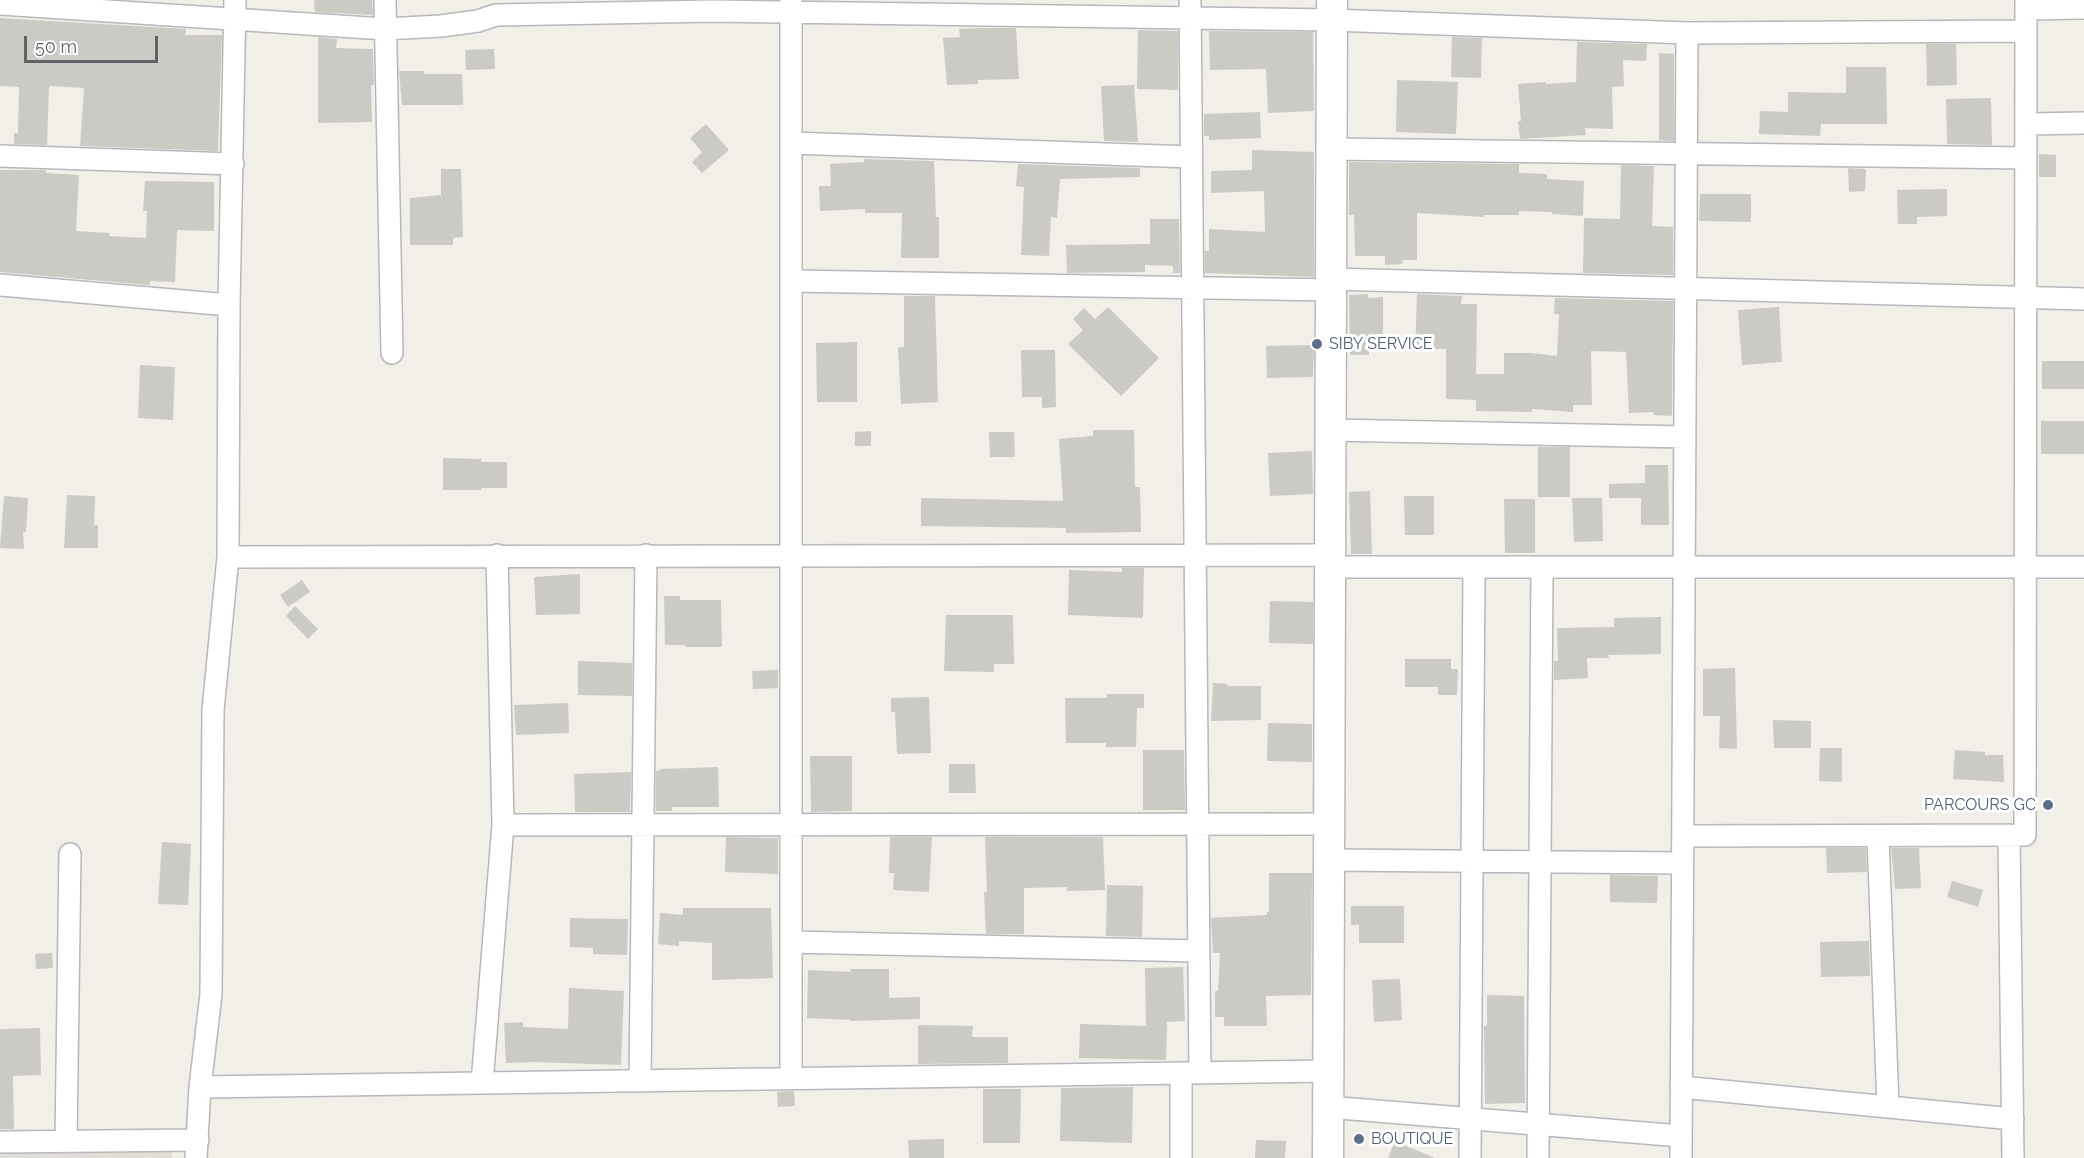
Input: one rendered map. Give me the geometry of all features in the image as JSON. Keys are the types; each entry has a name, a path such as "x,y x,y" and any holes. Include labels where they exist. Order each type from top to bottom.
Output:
{"street":[{"path":"385,0 392,353"},
{"path":"0,4 235,10 385,29 478,21 497,8 716,5 1332,10 1688,33 2026,31"},
{"path":"1683,836 2025,835 2026,4 2084,8"},
{"path":"791,6 791,1078"},
{"path":"1181,1158 1191,1073 1199,951 1190,9"},
{"path":"0,1142 66,1141 197,1149 200,1087 211,994 213,710 228,557 229,305 235,10"},
{"path":"1328,1158 1332,10"},
{"path":"1680,1158 1688,33"},
{"path":"2026,124 2084,123"},
{"path":"792,143 1191,157"},
{"path":"1332,149 2026,158"},
{"path":"0,156 233,164"},
{"path":"792,281 1193,287 1331,284 1686,289 2084,299"},
{"path":"0,285 229,305"},
{"path":"1330,430 1685,436"},
{"path":"482,1083 503,825 497,555"},
{"path":"640,1081 646,555"},
{"path":"228,557 1195,555 1474,567 2084,567"},
{"path":"1470,1158 1474,567"},
{"path":"1538,1158 1542,567"},
{"path":"503,825 1329,824"},
{"path":"2009,835 2013,1158"},
{"path":"1878,836 1888,1107"},
{"path":"66,1141 70,854"},
{"path":"1329,860 1682,863"},
{"path":"791,942 1199,951"},
{"path":"200,1087 1328,1071"},
{"path":"1681,1087 2013,1119"},
{"path":"1328,1107 1681,1136"}],"shaded area":[{"path":"0,1150 172,1152 172,1158 0,1158"}],"building":[{"path":"314,0 372,0 373,15 315,12"},
{"path":"0,18 186,29 185,35 222,35 218,151 80,146 84,88 49,86 47,145 14,144 14,133 18,133 19,87 0,86"},
{"path":"1016,28 1019,79 978,80 978,84 947,85 943,38 960,37 959,29"},
{"path":"1138,30 1178,31 1178,90 1137,89"},
{"path":"1209,31 1313,32 1314,111 1268,113 1266,69 1210,70"},
{"path":"318,37 337,39 336,48 373,49 372,122 318,123"},
{"path":"1452,37 1482,38 1481,78 1451,77"},
{"path":"1577,42 1647,44 1646,61 1623,60 1624,86 1612,87 1613,129 1585,128 1586,135 1520,139 1518,84 1576,82"},
{"path":"1926,44 1956,44 1957,85 1927,86"},
{"path":"494,49 495,69 466,70 465,50"},
{"path":"1659,53 1674,54 1674,141 1659,140"},
{"path":"1846,67 1886,67 1887,124 1821,124 1820,136 1759,134 1760,111 1788,112 1788,92 1846,93"},
{"path":"399,71 424,71 424,74 462,74 463,105 402,105"},
{"path":"1397,80 1458,82 1456,134 1396,132"},
{"path":"1134,85 1138,142 1104,141 1101,86"},
{"path":"1991,98 1992,145 1947,144 1946,99"},
{"path":"1260,112 1261,138 1209,140 1209,136 1204,136 1204,114"},
{"path":"706,124 729,150 702,173 692,162 702,152 690,138"},
{"path":"1252,150 1314,152 1314,277 1205,273 1205,251 1209,251 1209,229 1265,232 1264,191 1211,193 1211,171 1252,170"},
{"path":"2039,154 2056,155 2056,177 2039,177"},
{"path":"864,159 934,161 936,217 939,217 939,258 901,258 902,213 865,213 865,209 820,211 819,186 831,186 830,164 864,162"},
{"path":"1349,162 1519,164 1519,173 1547,174 1547,179 1584,181 1583,216 1519,211 1519,215 1484,215 1484,217 1417,213 1417,260 1402,260 1403,264 1385,265 1385,256 1355,256 1354,215 1349,215"},
{"path":"1018,164 1140,168 1140,177 1060,179 1057,218 1051,217 1049,256 1021,255 1024,187 1016,186"},
{"path":"1621,165 1654,166 1652,226 1673,227 1673,275 1583,273 1584,218 1620,219"},
{"path":"1848,168 1866,169 1865,191 1849,192"},
{"path":"441,169 461,169 463,237 453,238 453,245 410,245 410,198 441,195"},
{"path":"0,170 46,170 46,173 79,175 76,231 109,233 109,236 146,238 147,211 143,211 145,181 214,182 214,231 177,230 175,282 150,281 150,285 0,272"},
{"path":"1947,189 1947,216 1917,217 1917,224 1898,224 1897,190"},
{"path":"1700,194 1751,194 1751,222 1699,221"},
{"path":"1150,219 1179,219 1180,273 1173,273 1173,266 1145,265 1145,272 1067,273 1066,245 1150,244"},
{"path":"1368,294 1368,298 1383,297 1383,351 1369,351 1369,355 1350,355 1349,295"},
{"path":"1417,294 1462,296 1461,304 1477,304 1476,374 1504,374 1504,353 1557,356 1559,314 1554,314 1555,298 1673,301 1672,416 1653,415 1653,412 1629,413 1626,352 1591,351 1592,405 1573,405 1573,412 1532,409 1532,412 1476,411 1476,400 1446,399 1446,349 1415,349"},
{"path":"904,296 935,296 938,402 901,404 898,348 904,347"},
{"path":"1108,307 1159,358 1121,396 1068,344 1083,330 1073,319 1084,308 1095,319"},
{"path":"1779,307 1782,362 1742,365 1738,310"},
{"path":"857,342 857,402 817,402 816,343"},
{"path":"1314,345 1313,377 1267,378 1266,346"},
{"path":"1021,350 1055,350 1056,407 1042,408 1042,397 1022,397"},
{"path":"2042,361 2084,361 2084,389 2042,389"},
{"path":"140,365 175,367 173,420 138,418"},
{"path":"2041,421 2084,421 2084,454 2041,454"},
{"path":"1093,430 1134,430 1135,487 1140,487 1141,532 1066,533 1066,528 921,526 921,498 1063,501 1059,439 1093,436"},
{"path":"871,431 871,446 855,446 855,432"},
{"path":"989,432 1014,432 1015,457 990,457"},
{"path":"1538,447 1570,447 1570,497 1538,497"},
{"path":"1312,451 1313,494 1270,496 1268,453"},
{"path":"443,458 507,462 507,488 443,490"},
{"path":"1645,465 1668,465 1669,525 1641,525 1641,498 1609,498 1609,484 1645,483"},
{"path":"1370,491 1372,554 1351,554 1349,492"},
{"path":"67,495 95,496 94,525 98,525 98,548 64,548"},
{"path":"4,496 28,498 26,532 23,532 24,549 0,548"},
{"path":"1404,496 1434,496 1434,535 1405,535"},
{"path":"1572,498 1602,498 1603,541 1574,542"},
{"path":"1504,499 1535,499 1535,553 1505,553"},
{"path":"1122,568 1144,568 1143,618 1068,615 1069,570 1122,572"},
{"path":"580,574 580,614 536,615 534,577"},
{"path":"302,580 310,592 288,607 280,595"},
{"path":"664,596 680,596 680,600 721,600 722,647 665,645"},
{"path":"1270,601 1313,602 1313,644 1269,643"},
{"path":"295,606 318,629 308,639 286,616"},
{"path":"946,615 1013,615 1014,664 994,664 994,672 944,671"},
{"path":"1661,617 1661,654 1608,655 1609,658 1587,658 1588,678 1554,680 1554,661 1558,661 1557,628 1614,627 1614,618"},
{"path":"1405,659 1451,659 1451,669 1458,669 1457,695 1438,695 1438,687 1405,687"},
{"path":"578,661 632,663 632,696 578,695"},
{"path":"1735,668 1737,749 1719,748 1720,716 1703,716 1703,669"},
{"path":"778,670 778,688 753,689 752,671"},
{"path":"1213,683 1228,684 1227,686 1261,686 1261,720 1211,721"},
{"path":"1107,694 1144,694 1144,708 1137,708 1136,747 1106,747 1106,743 1066,743 1065,698 1107,698"},
{"path":"929,697 931,753 897,754 895,712 891,712 891,698"},
{"path":"568,703 569,733 516,735 514,705"},
{"path":"1773,720 1811,721 1811,748 1774,748"},
{"path":"1268,723 1312,724 1312,762 1267,761"},
{"path":"1820,748 1842,748 1842,782 1819,781"},
{"path":"1143,750 1184,750 1185,810 1143,810"},
{"path":"1955,750 1985,752 1985,755 2003,755 2004,782 1953,779"},
{"path":"810,756 852,756 852,811 811,812"},
{"path":"949,764 975,764 976,793 949,793"},
{"path":"718,767 719,807 672,807 672,811 656,811 656,771"},
{"path":"631,772 630,812 575,812 574,774"},
{"path":"726,837 778,838 778,874 725,872"},
{"path":"890,837 932,837 929,892 893,890 894,873 889,873"},
{"path":"985,837 1103,837 1105,890 1067,891 1067,887 1024,888 1024,934 986,934"},
{"path":"162,842 191,844 188,905 158,904"},
{"path":"1826,848 1866,848 1867,872 1827,873"},
{"path":"1891,848 1919,848 1921,888 1895,889"},
{"path":"1269,873 1312,873 1311,995 1266,996 1267,1026 1224,1026 1224,1017 1215,1017 1215,991 1218,991 1220,953 1213,953 1211,918 1267,915 1269,912"},
{"path":"1610,875 1658,876 1657,903 1610,902"},
{"path":"1952,881 1983,890 1978,907 1947,897"},
{"path":"1107,885 1143,886 1142,937 1106,936"},
{"path":"1351,906 1404,906 1404,943 1359,943 1359,925 1351,925"},
{"path":"683,908 771,908 773,978 712,980 712,943 679,941 679,946 658,944 660,913 683,915"},
{"path":"570,918 628,919 627,955 593,954 593,948 570,947"},
{"path":"1869,941 1870,976 1821,977 1820,942"},
{"path":"52,953 53,968 36,969 35,954"},
{"path":"1183,967 1185,1021 1167,1022 1166,1060 1079,1058 1080,1024 1146,1026 1145,968"},
{"path":"851,969 889,969 889,998 920,997 920,1019 851,1021 807,1018 808,970 851,972"},
{"path":"1400,979 1402,1020 1374,1022 1372,980"},
{"path":"569,988 624,991 621,1065 506,1063 504,1023 523,1022 523,1027 568,1029"},
{"path":"1487,995 1524,996 1525,1103 1485,1104 1484,1026 1487,1026"},
{"path":"918,1025 973,1026 972,1037 1008,1037 1008,1063 918,1064"},
{"path":"40,1028 41,1075 13,1076 14,1129 0,1129 0,1029"},
{"path":"1133,1087 1132,1143 1060,1141 1061,1088"},
{"path":"983,1089 1021,1089 1020,1143 983,1143"},
{"path":"794,1091 795,1106 778,1107 777,1092"},
{"path":"944,1139 944,1158 909,1158 908,1140"},
{"path":"1256,1140 1286,1141 1285,1158 1255,1158"},
{"path":"1395,1141 1435,1158 1388,1158"}],"place":[{"name":"SIBY SERVICE","path":"1317,344"},
{"name":"PARCOURS GC","path":"2048,805"},
{"name":"BOUTIQUE","path":"1359,1139"}]}
